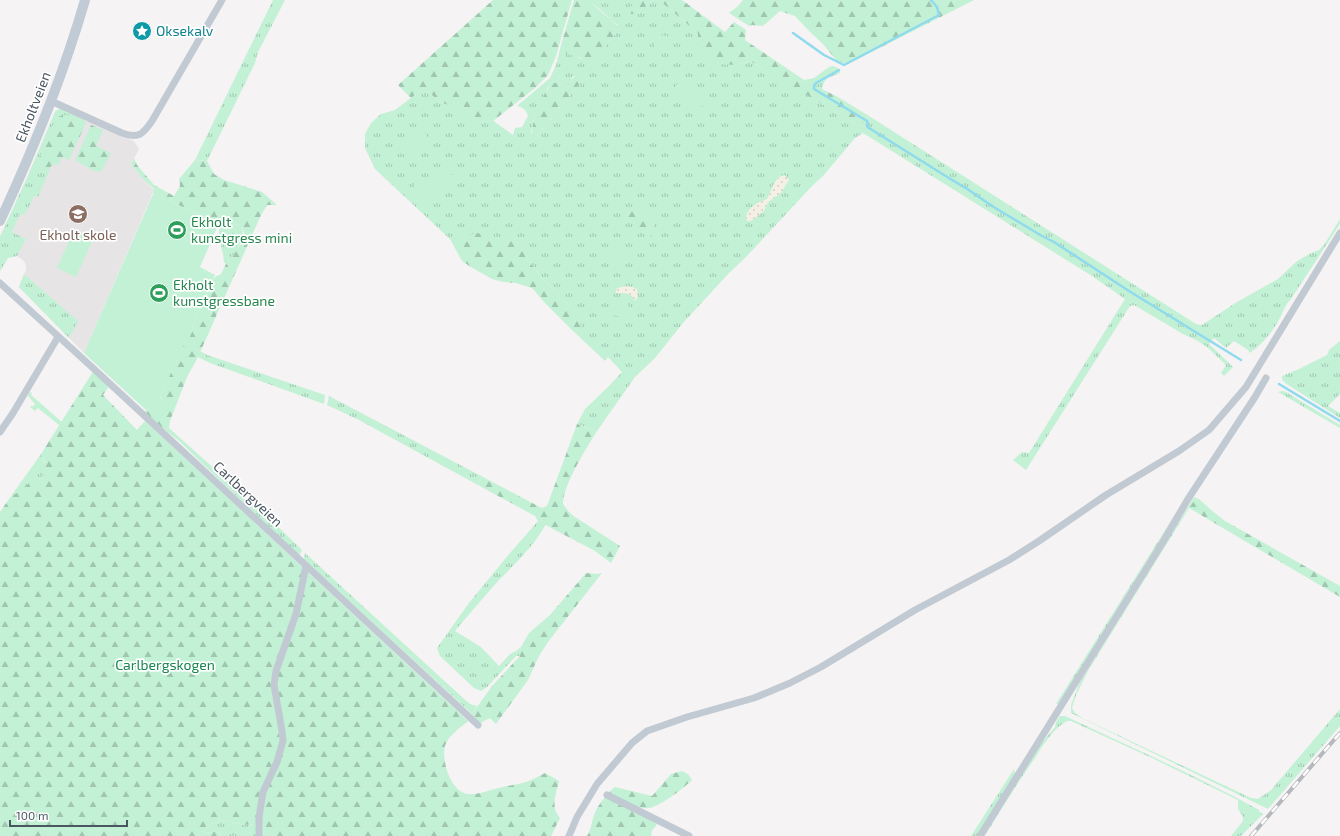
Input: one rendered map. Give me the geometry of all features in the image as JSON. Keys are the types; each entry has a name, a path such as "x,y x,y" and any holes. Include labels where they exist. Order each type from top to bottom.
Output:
{"street":[{"name":"Ekholtveien","path":"0,221 22,174 51,100 70,48 85,0"},
{"path":"51,100 122,133 129,135 140,135 152,121 222,0"},
{"path":"569,836 577,817 597,784 632,743 648,731 687,717 754,698 790,683 821,667 915,610 1039,542 1106,495 1179,451 1208,430 1246,387 1340,233"},
{"name":"Carlbergveien","path":"0,283 94,368 478,725"},
{"path":"0,432 14,413 58,337"},
{"path":"980,836 1159,549 1188,499 1266,378"},
{"path":"259,836 259,817 263,792 277,762 283,741 274,685 276,671 296,614 306,566"},
{"path":"607,795 689,836"}],"shaded area":[{"name":"Ekholt skole","path":"57,110 101,126 134,141 139,149 131,164 154,190 84,353 19,287 26,270 24,261 17,256 8,258 0,271 0,237"}],"green space":[{"path":"273,0 285,0 258,52 255,63 207,161 195,160"},
{"path":"493,0 572,0 556,56 548,75 535,88 493,121 475,125 451,106 440,102 424,88 411,98 398,85"},
{"path":"574,0 584,0 590,2 619,27 593,63 588,63 581,58 567,54 561,45"},
{"path":"584,0 636,0 636,14 654,0 659,0 738,65 750,61 803,92 804,91 809,96 859,126 869,116 1196,324 1202,325 1237,302 1278,279 1296,262 1319,250 1324,245 1340,219 1340,224 1286,305 1275,327 1260,345 1250,353 1234,341 1226,348 1214,338 1209,344 1233,367 1224,376 1221,373 1226,365 1207,347 1134,305 1130,306 1026,470 1013,460 1022,452 1029,453 1125,299 1092,276 863,133 855,138 823,176 683,323 655,358 635,377 597,431 577,424 585,409 622,372 608,357 605,361 573,331 581,326 574,311 538,274 516,241 450,239 375,169 365,148 365,134 371,123 381,114 395,110 424,88 440,102 451,106 475,124 492,120 513,135 515,128 522,127 528,116 524,109 517,106 550,78 556,65 561,45 571,54 593,63 619,29 619,26 589,2","holes":["581,76 583,80 537,136 531,133 533,122 548,87 560,83 566,87 571,86 572,77"]},
{"path":"636,0 654,0 636,14 631,14 629,9"},
{"path":"659,0 682,0 725,32 734,22 746,30 745,40 804,80 838,97 869,116 859,126 750,61 738,65 718,64 698,48 698,33"},
{"path":"743,0 974,0 848,64 837,61 822,43 795,16 780,11 763,26 749,26 729,13"},
{"path":"660,35 670,37 671,42 668,50 660,52 655,50 654,42"},
{"path":"833,66 838,68 840,73 826,80 822,90 804,80 814,78 829,67"},
{"path":"578,74 582,76 583,80 537,136 533,135 532,131 535,117 549,87 556,83 566,87 571,86 572,78"},
{"path":"683,79 690,80 704,93 707,98 707,105 698,107 693,105 674,90 677,84"},
{"path":"60,108 84,118 84,120 69,116 63,116 56,119 40,157 41,167 48,174 38,197 34,196 25,215 20,214 12,232 26,239 17,256 8,258 0,271 0,237 55,112"},
{"path":"68,115 84,120 86,123 69,160 62,157 58,165 55,164 51,166 48,174 41,165 40,157 56,119 60,116"},
{"path":"835,121 840,128 839,137 827,137 825,125 828,122"},
{"path":"91,125 103,130 96,146 111,153 101,172 92,170 75,160"},
{"path":"417,130 423,131 427,135 426,141 407,155 401,154 396,146 399,142"},
{"path":"134,158 137,165 154,185 174,196 180,186 179,179 195,160 207,161 214,174 224,180 262,192 277,205 267,205 261,215 198,357 187,377 170,421 169,428 165,430 144,413 149,407 166,406 160,396 185,342 194,328 192,327 214,278 221,274 226,264 241,244 244,234 242,225 219,223 153,194 154,189 142,178 131,164"},
{"path":"444,169 452,175 454,182 426,203 416,192 414,184"},
{"name":"Ekholt kunstgressbane","path":"153,194 219,223 200,267 215,275 192,327 194,328 187,343 185,343 160,396 161,399 168,402 164,414 149,407 146,410 84,353"},
{"path":"641,209 655,222 651,238 624,214"},
{"path":"219,223 242,225 243,231 241,242 226,264 224,262 221,247 222,238 219,233"},
{"path":"74,230 93,239 76,277 57,268"},
{"path":"477,233 516,241 538,274 574,311 582,326 573,331 532,288 516,283 492,279 462,261 450,239"},
{"path":"619,246 626,248 630,253 632,258 628,264 620,264 610,257 611,251"},
{"path":"24,274 78,321 69,338 19,287"},
{"path":"615,299 625,302 629,306 632,311 628,316 620,317 612,315 609,304"},
{"path":"1340,341 1340,394 1328,406 1340,413 1340,418 1285,383 1282,376 1327,355 1329,350"},
{"path":"200,351 207,355 325,395 324,404 210,363 198,357"},
{"name":"Carlbergskogen","path":"94,370 109,386 103,395 137,430 145,421 468,721 451,736 445,746 444,752 446,767 452,782 457,788 468,794 478,793 526,782 545,773 559,781 554,805 560,818 551,836 264,836 262,823 244,825 222,820 207,825 204,833 219,831 221,836 0,836 0,512 9,499 32,481 37,482 44,475 42,469 45,463 41,454"},
{"path":"1282,391 1340,425 1340,428 1278,392"},
{"path":"30,392 32,393 31,395 62,422 59,425 38,408 35,411 30,407 35,404 28,396"},
{"path":"329,396 481,476 478,485 359,420 327,405"},
{"path":"577,424 597,431 571,477 564,496 563,504 575,517 620,546 611,563 595,551 538,521 535,516 478,485 481,476 542,508 547,506"},
{"path":"169,428 269,518 302,550 299,556 178,440 165,430"},
{"path":"41,454 45,464 44,475 37,482 23,489 9,499"},
{"path":"1187,495 1188,496 1068,691 1058,704 1056,704"},
{"path":"1194,497 1199,499 1194,501 1189,508 1088,671 1076,695 1072,708 1075,713 1082,718 1251,798 1258,799 1271,790 1340,709 1340,726 1268,809 1071,713 1071,705 1079,684"},
{"path":"1199,499 1225,521 1340,586 1340,597 1189,508 1194,501"},
{"path":"538,521 546,524 536,540 455,631 481,647 499,666 510,654 521,647 520,656 516,656 487,687 481,691 474,688 440,656 437,648 469,603"},
{"path":"305,553 463,698 470,704 477,706 472,714 304,559"},
{"path":"586,573 602,573 548,642 539,656 528,680 496,724 490,718 480,723 472,714 492,686 520,656 521,647 529,633 550,615"},
{"path":"1060,716 1065,716 1187,773 1235,797 1259,810 1263,814 1241,836 1231,836 1243,821 1243,817 1238,809 1238,800 1152,758 1071,721 1067,721 1057,728 1045,743 984,836 1039,746 1055,727"},
{"path":"1014,769 1015,774 977,836 971,836"},
{"path":"682,771 688,774 692,780 683,788 658,805 646,808 638,807 657,825 652,830 651,836 587,836 596,810 605,797 615,787 652,796 671,774"},
{"path":"222,820 244,825 262,823 264,836 221,836 219,831 204,833 207,825"}],"sand":[{"path":"784,175 789,180 781,193 768,202 764,211 751,221 747,221 746,216 750,209 756,204 767,199 777,179"},
{"path":"630,286 637,289 638,297 635,301 630,295 616,293 616,289"}],"waterway":[{"path":"793,33 824,55 844,65 939,15 937,7 931,0"},
{"path":"839,70 816,83 814,89 867,121 867,126 869,128 1241,360"},
{"path":"1279,384 1340,421"}],"railway":[{"path":"1251,836 1340,733"}],"place":[{"name":"Oksekalv","path":"142,31"},
{"name":"Ekholt skole","path":"78,214"},
{"name":"Ekholt kunstgress mini","path":"177,230"},
{"name":"Ekholt kunstgressbane","path":"159,293"}]}
